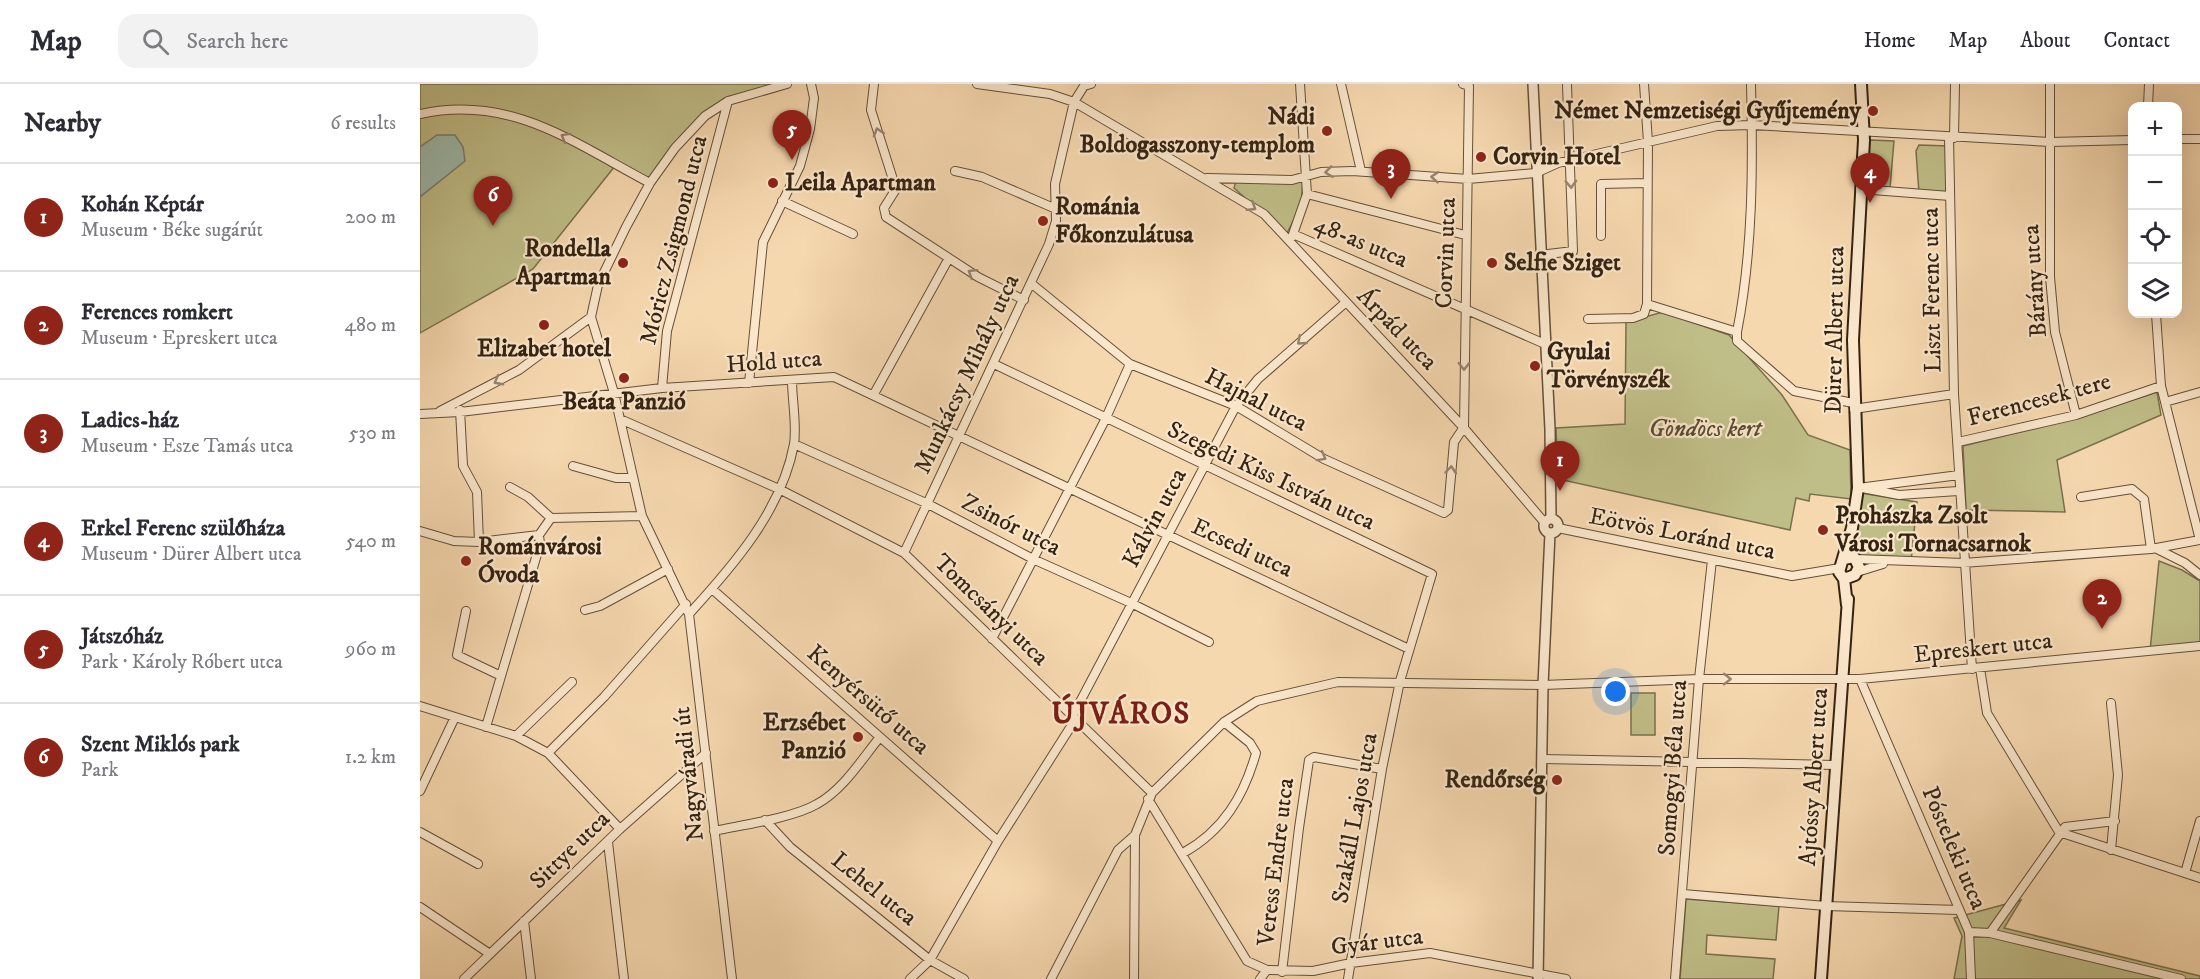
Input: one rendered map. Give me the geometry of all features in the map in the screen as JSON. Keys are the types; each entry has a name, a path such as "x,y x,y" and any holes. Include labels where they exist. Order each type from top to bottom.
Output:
{"main road":[{"name":"Dürer Albert utca","path":"1848,568 1858,488 1853,406 1854,278 1864,132 1861,84"},
{"name":"Ajtóssy Albert utca","path":"1821,979 1848,568"}],"street":[{"path":"433,414 519,369 591,317 598,285 650,183 691,130 728,101 745,94 787,84"},
{"path":"748,383 763,242 800,166 810,129 814,98 811,84"},
{"path":"874,84 871,110 896,189 884,208 886,218 978,277 1024,300"},
{"name":"Árpád utca","path":"977,84 1050,94 1074,102 1207,178 1264,214 1547,518"},
{"path":"1074,102 1084,86 1091,84"},
{"path":"1290,244 1306,194 1307,177 1300,84"},
{"path":"1341,84 1361,171"},
{"name":"Corvin utca","path":"1463,84 1469,86 1464,428"},
{"path":"1533,84 1545,344 1547,518 1557,522 1554,531 1543,685 1538,976"},
{"path":"1540,255 1573,251 1568,84"},
{"path":"1588,319 1633,318 1644,314 1647,304 1648,142 1644,84"},
{"path":"1751,84 1753,180 1743,303 1737,341 1794,391 1853,406 1954,394"},
{"name":"Liszt Ferenc utca","path":"1955,84 1950,196 1954,394 1958,442"},
{"name":"Bárány utca","path":"2050,84 2050,278 2055,332 2076,415"},
{"path":"2148,102 2149,84"},
{"name":"Móricz Zsigmond utca","path":"662,388 667,331 728,101"},
{"name":"Munkácsy Mihály utca","path":"904,553 1032,284 1056,221 1055,184 1074,102"},
{"path":"420,114 437,110 475,110 521,117 554,130 650,183"},
{"path":"1207,178 1292,180 1328,171 1361,171 1468,179 1536,173 1570,160 1717,126 1752,125 2050,142 2128,140"},
{"path":"2182,139 2200,139"},
{"path":"955,171 982,177 1056,209"},
{"path":"1225,190 1228,178"},
{"path":"1601,236 1601,184 1647,183"},
{"path":"1860,189 1950,196"},
{"path":"1306,194 1466,235"},
{"path":"782,201 853,234"},
{"name":"48-as utca","path":"1293,234 1545,344"},
{"path":"874,394 949,258"},
{"name":"Hajnal utca","path":"1032,284 1130,364 1236,406 1324,459 1415,502 1444,513 1448,510 1454,442 1464,428"},
{"name":"Kálvin utca","path":"910,979 930,960 998,841 1074,718 1131,603 1236,406 1258,379 1345,303"},
{"path":"1647,304 1737,332"},
{"name":"Nagyváradi út","path":"591,317 614,393 642,516 689,614 732,979"},
{"path":"1848,568 1890,562 1963,563 2154,549 2200,540 2161,386 2156,318"},
{"name":"Szegedi Kiss István utca","path":"994,364 1105,420 1432,574 1400,681"},
{"path":"992,639 1035,560 1105,420 1130,364"},
{"name":"Hold utca","path":"420,414 460,412 662,388 834,377 960,436"},
{"path":"689,614 757,532 779,489 794,444 792,380"},
{"name":"Ferencesek tere","path":"2059,832 1988,713 1976,669 1963,563 1958,491 1958,442 2076,415 2161,386"},
{"path":"2165,402 2200,392"},
{"path":"458,402 463,466 477,492 479,542"},
{"name":"Tomcsányi utca","path":"620,419 779,489 904,553 1074,718 1150,796 1247,961 1267,970"},
{"name":"Ecsedi utca","path":"960,436 1409,649"},
{"name":"Zsinór utca","path":"794,444 928,504 1035,560 1131,603 1209,642"},
{"path":"573,466 616,478 633,477"},
{"path":"1858,488 1959,475"},
{"path":"510,487 528,497 551,518 642,516"},
{"path":"1858,488 1899,495 1958,491"},
{"path":"2081,497 2132,489 2144,499 2154,549"},
{"path":"486,727 499,675 540,544 539,535 551,518"},
{"path":"420,531 454,541 479,542 539,535"},
{"name":"Eötvös Loránd utca","path":"1554,531 1798,575 1848,568"},
{"path":"2185,563 2182,550 2189,543"},
{"path":"2154,549 2185,563 2200,575"},
{"name":"Somogyi Béla utca","path":"1675,979 1699,680 1712,560"},
{"path":"1848,568 1890,562"},
{"path":"585,610 600,606 668,569"},
{"name":"Kenyérsütő utca","path":"712,589 998,841"},
{"path":"549,753 604,697 686,604"},
{"path":"466,611 457,655 499,675"},
{"name":"Epreskert utca","path":"1150,796 1224,722 1257,701 1338,682 1400,681 1543,685 1699,680 1860,679 2200,646"},
{"name":"Pósteleki utca","path":"1860,679 1969,932 1990,933 2181,979"},
{"name":"Szakáll Lajos utca","path":"1348,979 1382,768 1400,681"},
{"path":"516,736 572,682"},
{"path":"2111,703 2118,775 2111,850"},
{"path":"420,706 516,736 549,753 620,829"},
{"path":"420,791 455,717"},
{"path":"1183,853 1211,834 1234,808 1250,773 1256,753 1250,743 1224,722"},
{"path":"714,831 765,820 817,804 839,786 880,737"},
{"name":"Sittye utca","path":"464,979 620,829 706,753"},
{"name":"Veress Endre utca","path":"1282,972 1309,760 1314,757 1382,768"},
{"path":"1542,759 1835,765"},
{"path":"1134,979 1135,836 1150,796"},
{"name":"Lehel utca","path":"765,820 790,847 930,960 964,979"},
{"path":"1990,933 2059,832 2065,827 2115,821"},
{"path":"2185,873 2200,821"},
{"path":"420,832 478,864"},
{"path":"2059,832 2200,878"},
{"path":"1051,979 1118,850 1135,836"},
{"path":"608,842 624,979"},
{"path":"1683,894 1826,906 1959,910"},
{"path":"420,907 490,954"},
{"path":"524,921 531,979"},
{"path":"1969,932 1971,979"},
{"name":"Gyár utca","path":"1267,970 1312,971 1351,963 1430,953 1538,976 1566,979"},
{"path":"1260,979 1267,970"}],"green space":[{"path":"420,84 787,84 745,94 705,116 650,183 615,166 533,269 420,333"},
{"path":"1870,140 1894,141 1890,188 1866,185"},
{"path":"1919,145 1949,146 1950,196 1919,193 1916,151"},
{"path":"1236,181 1303,181 1301,206 1286,235 1234,188"},
{"name":"Göndöcs kert","path":"1663,312 1729,335 1782,395 1808,435 1850,450 1851,499 1810,494 1809,501 1796,498 1790,530 1558,479 1556,428 1625,424 1626,322"},
{"path":"2157,392 2161,415 2057,460 2065,512 1966,510 1963,446 2080,417"},
{"path":"1860,493 1917,502 1911,562 1859,564 1854,555"},
{"path":"2159,561 2182,570 2200,581 2200,646 2150,651"},
{"path":"1631,693 1655,693 1655,735 1631,735"},
{"path":"1686,899 1779,906 1776,940 1707,935 1706,954 1775,959 1773,979 1680,979"},
{"path":"2021,900 2004,928 2200,976 2200,979 1954,979 1962,936 1954,918"}],"shaded area":[{"path":"437,135 455,135 463,147 465,161 420,197 420,147"}],"place":[{"name":"Német Nemzetiségi Gyűjtemény","path":"1873,111"},
{"name":"Nádi Boldogasszony-templom","path":"1327,131"},
{"name":"Corvin Hotel","path":"1481,157"},
{"name":"Játszóház","path":"792,160"},
{"name":"Leila Apartman","path":"773,183"},
{"name":"Ladics-ház","path":"1391,199"},
{"name":"Erkel Ferenc szülőháza","path":"1870,203"},
{"name":"Románia Főkonzulátusa","path":"1043,221"},
{"name":"Szent Miklós park","path":"493,226"},
{"name":"Rondella Apartman","path":"623,263"},
{"name":"Selfie Sziget","path":"1492,263"},
{"name":"Elizabet hotel","path":"544,325"},
{"name":"Gyulai Törvényszék","path":"1535,366"},
{"name":"Beáta Panzió","path":"624,378"},
{"name":"Kohán Képtár","path":"1560,491"},
{"name":"Prohászka Zsolt Városi Tornacsarnok","path":"1823,530"},
{"name":"Románvárosi Óvoda","path":"466,561"},
{"name":"Ferences romkert","path":"2102,629"},
{"name":"Erzsébet Panzió","path":"858,737"},
{"name":"Rendőrség","path":"1557,780"}],"district":[{"name":"ÚJVÁROS","path":"1121,714"}]}
